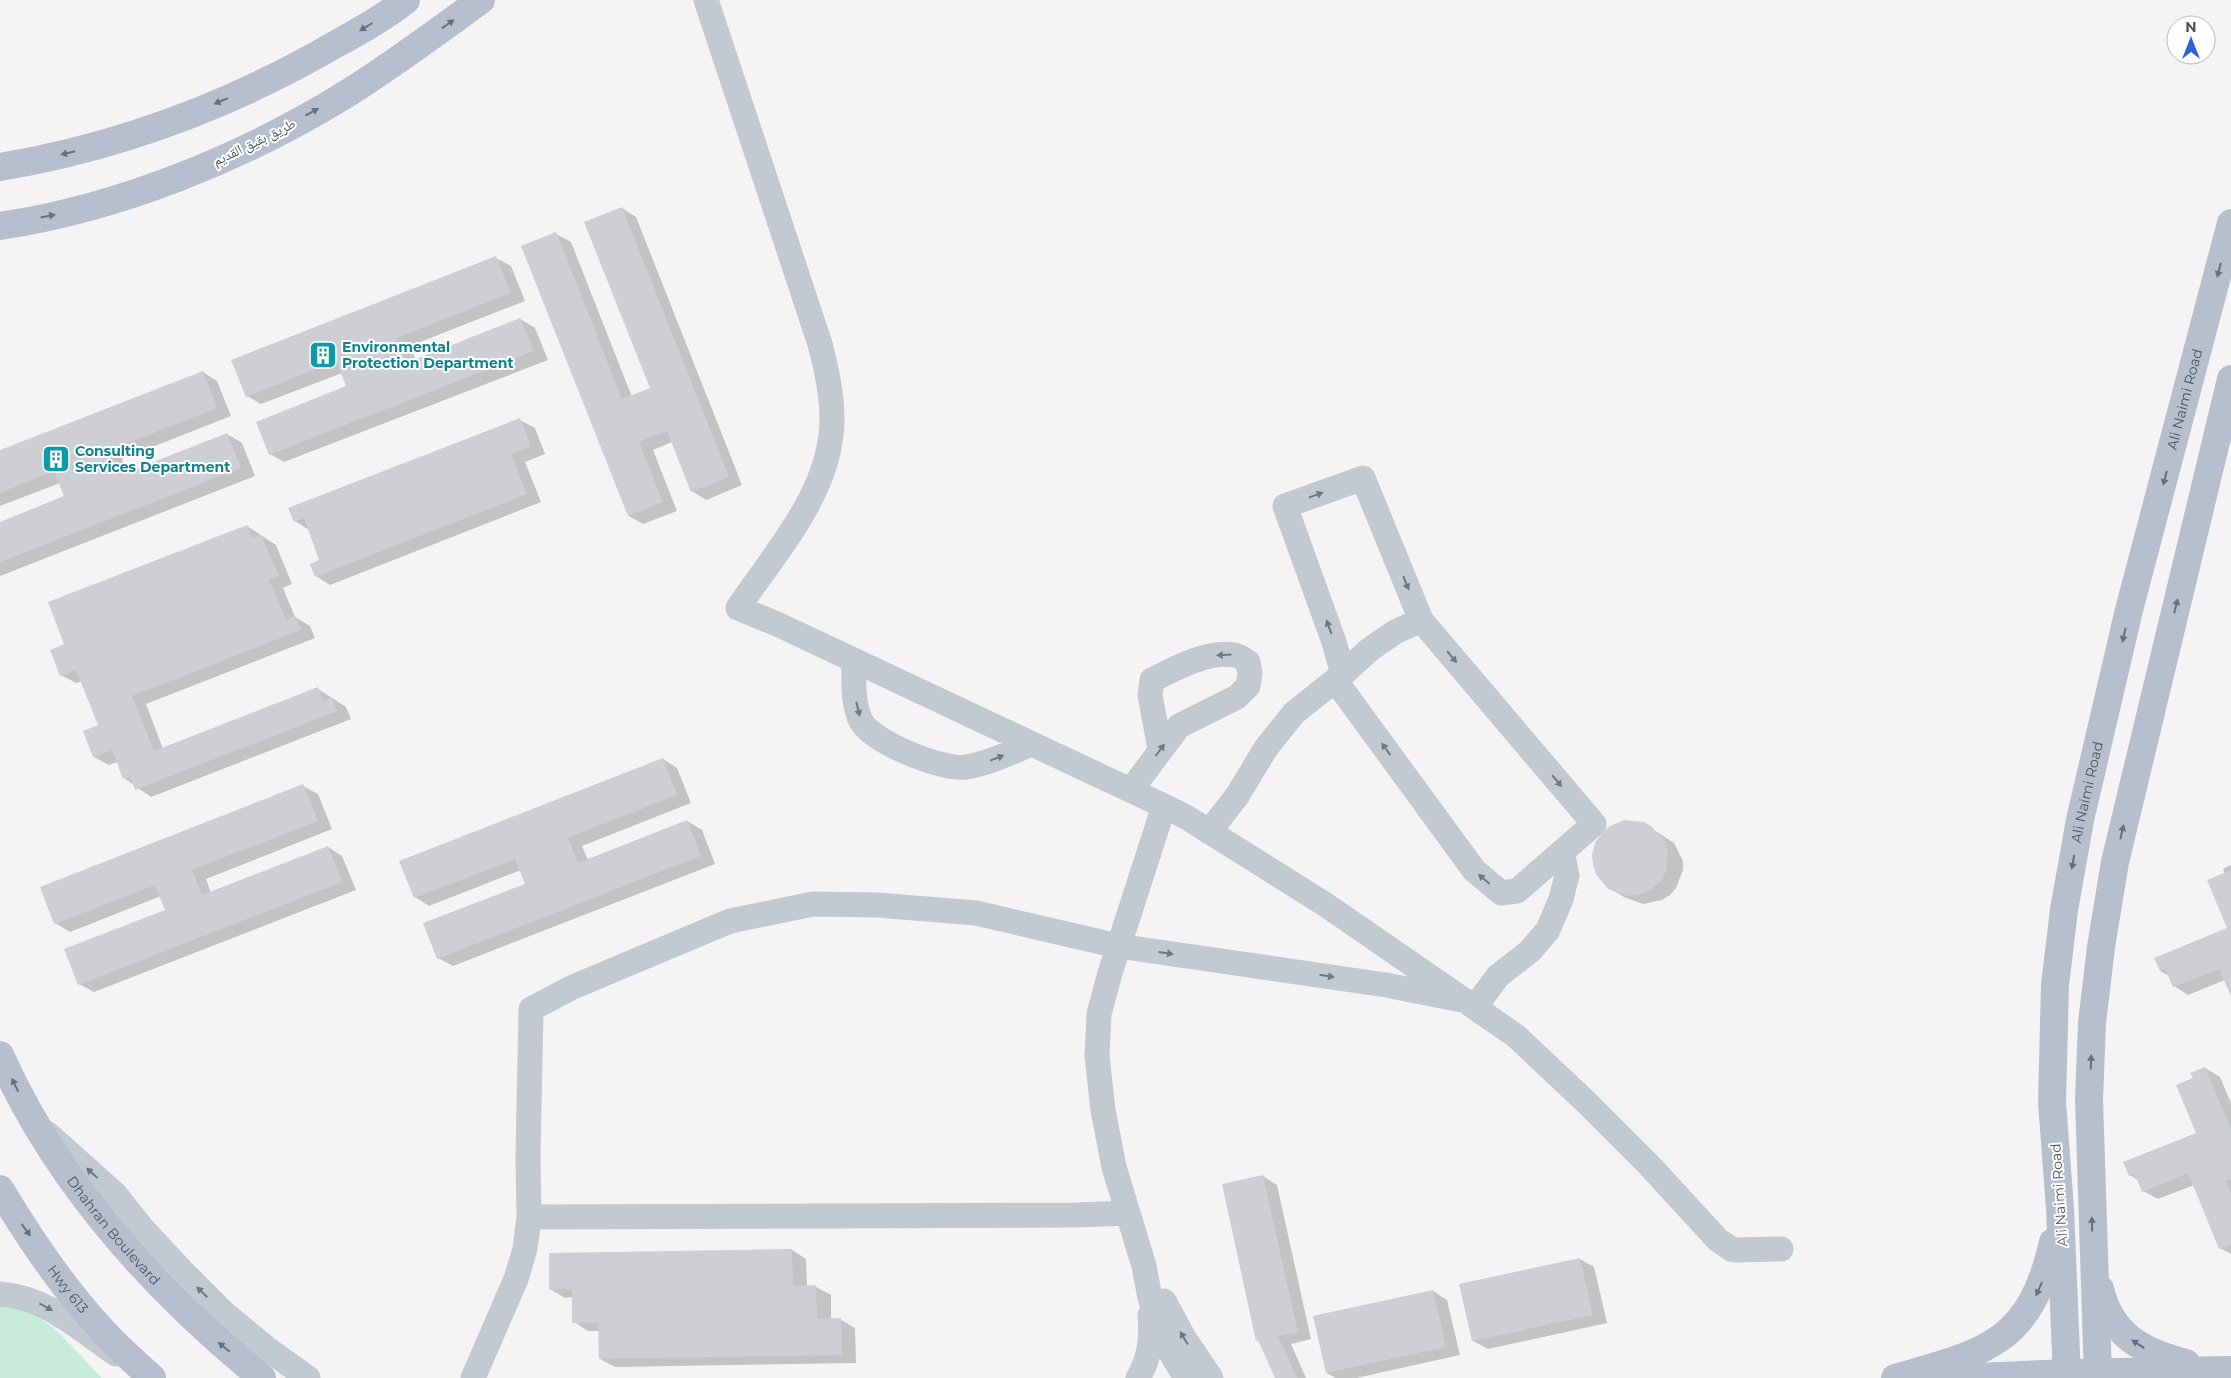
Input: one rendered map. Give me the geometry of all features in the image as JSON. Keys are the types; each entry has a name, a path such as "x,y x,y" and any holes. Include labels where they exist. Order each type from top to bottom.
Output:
{"main road":[{"path":"0,167 84,150 204,108 259,86 313,58 406,0"},
{"name":"طريق بقيق القديم","path":"0,226 108,201 223,158 346,94 414,49 481,0"},
{"name":"Ali Naimi Road","path":"2067,1375 2060,1209 2052,1102 2055,985 2064,910 2080,820 2129,610 2231,223"},
{"path":"2097,1375 2092,1259 2089,1099 2092,1023 2101,947 2115,862 2231,379"},
{"name":"Dhahran Boulevard","path":"0,1055 32,1121 90,1204 134,1260 214,1339 262,1378"},
{"name":"Hwy 613","path":"0,1189 17,1218 57,1274 102,1330 151,1378"},
{"path":"1895,1378 1958,1360 1980,1350 2002,1338 2020,1320 2034,1298 2046,1273 2060,1209"},
{"path":"2092,1259 2104,1306 2125,1335 2159,1356 2224,1370"},
{"path":"1953,1378 2224,1370"}],"street":[{"path":"706,0 820,344 828,378 832,420 827,457 814,492 790,534 738,608 854,660 1186,817 1326,905 1516,1036 1649,1165 1718,1240 1733,1250 1781,1249"},
{"path":"1363,478 1420,620 1594,824 1518,892 1501,893 1474,870 1339,677 1334,642 1284,506 1363,478"},
{"path":"1209,832 1237,796 1266,748 1294,713 1382,641 1395,632 1420,620"},
{"path":"854,660 855,694 861,721 885,742 942,766 965,767 989,761 1031,744"},
{"path":"1131,790 1160,749"},
{"path":"1138,1378 1143,1370 1152,1340 1150,1298 1144,1266 1114,1166 1103,1110 1097,1056 1099,1014 1118,946 1164,806"},
{"path":"1471,1004 1498,976 1530,951 1548,930 1560,900 1567,875 1562,852"},
{"path":"473,1378 516,1279 526,1249 530,1217 528,1157 531,1008 573,987 730,921 814,904 876,905 976,913 1118,946 1386,984 1471,1004"},
{"path":"32,1121 115,1194 142,1228 182,1272 226,1314 270,1351 308,1378"},
{"path":"530,1217 1074,1216 1127,1213"},
{"path":"1144,1266 1184,1338 1212,1378"},
{"path":"0,1294 12,1295 37,1302 52,1310 151,1378"},
{"path":"1150,1298 1169,1350 1186,1378"}],"green space":[{"path":"0,1304 18,1308 46,1322 102,1378 0,1378"}],"building":[{"path":"622,207 729,477 691,492 667,431 639,442 663,502 628,516 521,246 556,232 622,399 650,388 584,222"},
{"name":"Environmental Protection Department","path":"496,256 511,293 396,338 406,363 520,318 534,351 269,455 256,422 346,386 336,361 246,397 231,360"},
{"name":"Consulting Services Department","path":"203,371 217,408 108,451 118,476 227,433 241,468 0,562 0,522 64,496 54,471 0,493 0,450"},
{"path":"520,418 531,446 511,454 527,494 315,577 310,564 319,560 304,518 294,522 288,508"},
{"path":"247,525 252,538 261,535 279,576 269,580 286,620 295,616 301,630 132,696 154,751 318,687 323,701 332,698 337,711 135,790 130,776 123,779 112,750 93,757 83,731 98,725 76,670 60,676 50,650 64,644 48,602"},
{"path":"663,758 677,795 568,838 578,863 687,820 701,856 437,959 423,923 525,884 515,859 414,898 399,861"},
{"path":"303,784 318,821 192,870 202,895 328,846 342,882 78,985 64,949 165,910 155,885 54,924 40,887"},
{"path":"1624,820 1644,822 1652,827 1665,842 1668,851 1666,871 1662,880 1647,892 1637,895 1627,896 1608,889 1596,874 1593,864 1592,854 1596,841 1608,827"},
{"path":"2231,870 2231,996 2219,969 2173,987 2165,969 2160,971 2154,958 2227,928 2207,880"},
{"path":"2205,1067 2231,1129 2231,1179 2226,1181 2231,1194 2231,1244 2219,1249 2188,1173 2142,1192 2135,1174 2129,1176 2123,1162 2196,1133 2176,1085 2193,1078 2190,1073"},
{"path":"1263,1175 1298,1332 1278,1336 1297,1378 1275,1378 1258,1340 1256,1341 1222,1184"},
{"path":"792,1249 793,1286 816,1285 817,1319 841,1318 842,1355 599,1359 598,1323 572,1323 572,1289 549,1290 549,1253"},
{"path":"1580,1258 1593,1315 1472,1341 1459,1284"},
{"path":"1433,1290 1446,1347 1326,1373 1313,1316"}],"place":[{"name":"Environmental Protection Department","path":"323,355"},
{"name":"Consulting Services Department","path":"56,459"}]}
